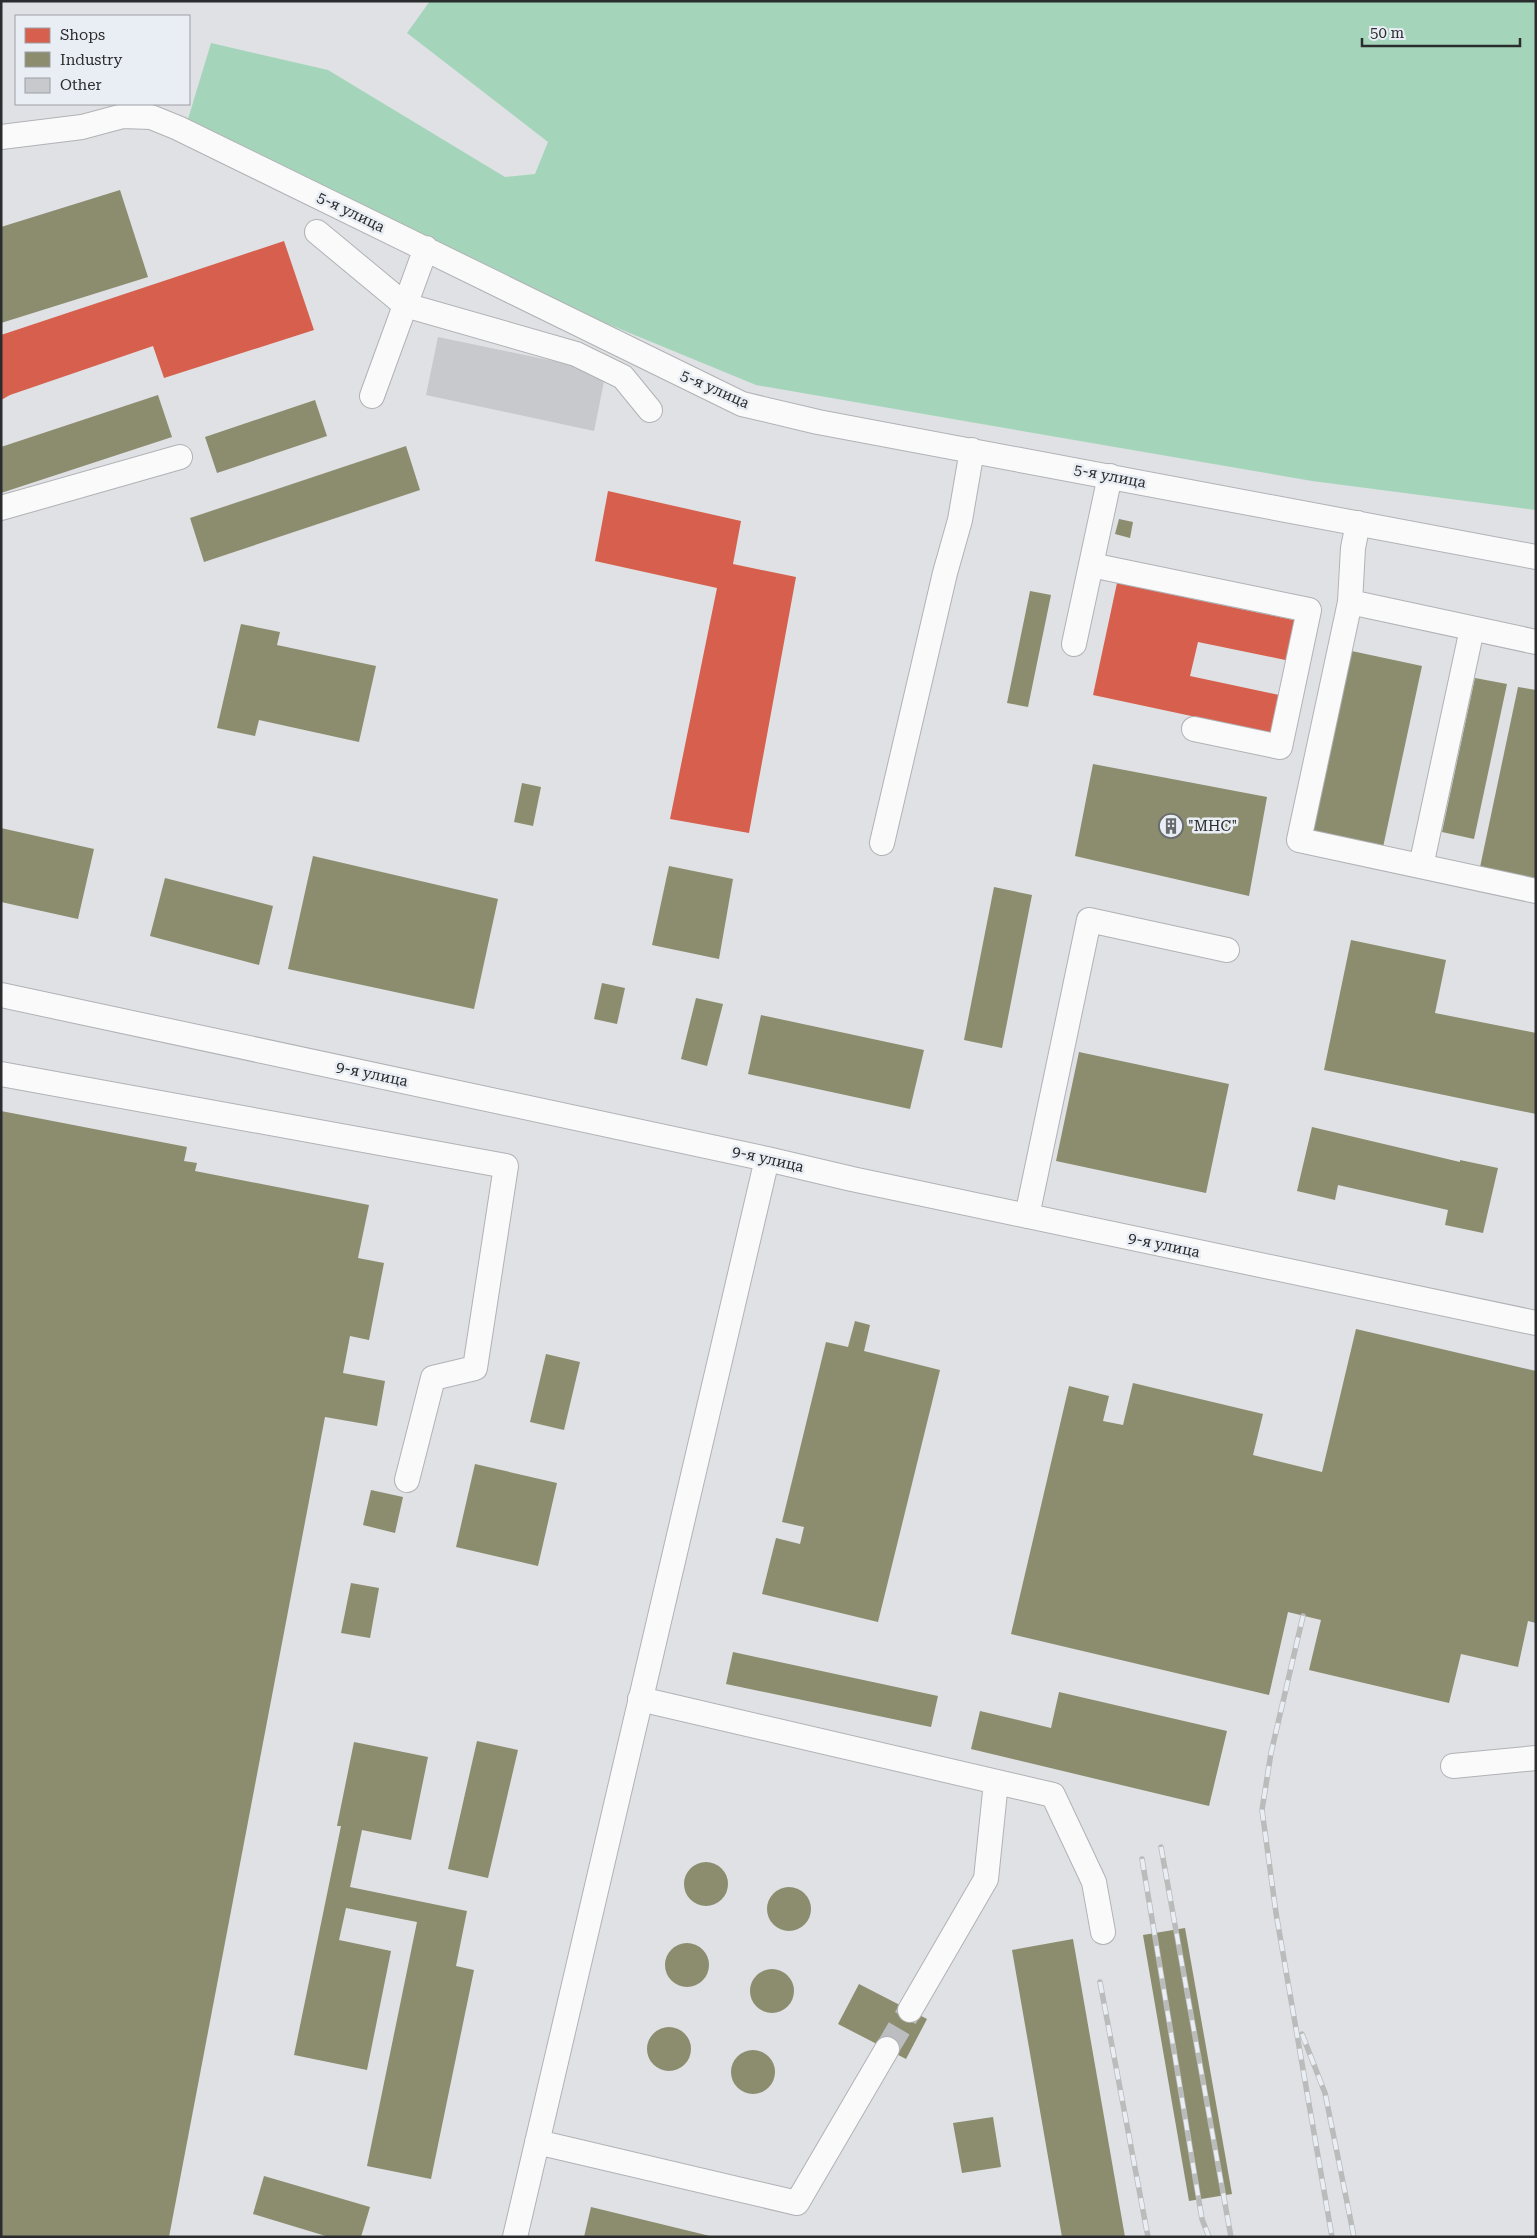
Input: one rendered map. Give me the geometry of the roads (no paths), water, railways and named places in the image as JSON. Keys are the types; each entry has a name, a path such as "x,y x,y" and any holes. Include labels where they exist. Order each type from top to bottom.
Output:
{"street":[{"name":"5-я улица","path":"1,137 82,127 123,116 151,117 178,128 426,248 742,404 818,422 1536,557"},
{"path":"317,232 405,305 576,354 622,376 650,410"},
{"path":"372,396 426,248"},
{"path":"882,843 945,572 960,520 972,450"},
{"path":"1,508 180,457"},
{"path":"1074,644 1110,476"},
{"path":"1358,523 1353,548 1350,602 1299,840 1536,891"},
{"path":"1091,565 1309,610 1280,747 1194,729"},
{"path":"1350,602 1536,642"},
{"path":"1421,866 1472,629"},
{"path":"1027,1216 1088,920 1227,950"},
{"name":"9-я улица","path":"1,995 767,1158 852,1179 1536,1323"},
{"path":"1,1074 506,1166 475,1368 433,1378 407,1480"},
{"path":"515,2237 767,1158"},
{"path":"640,1699 1053,1795 1094,1882 1103,1932"},
{"path":"1453,1766 1536,1758"},
{"path":"910,2010 986,1879 996,1782"},
{"path":"537,2142 797,2204 887,2049"}],"tunnel":[{"path":"887,2049 910,2010"}],"railway":[{"path":"1303,1616 1271,1753 1262,1810 1276,1913 1332,2237"},
{"path":"1161,1847 1231,2237"},
{"path":"1142,1859 1202,2219 1209,2237"},
{"path":"1100,1982 1148,2237"},
{"path":"1302,2034 1325,2093 1354,2237"}],"place":[{"name":"\"МНС\"","path":"1171,826"}]}
